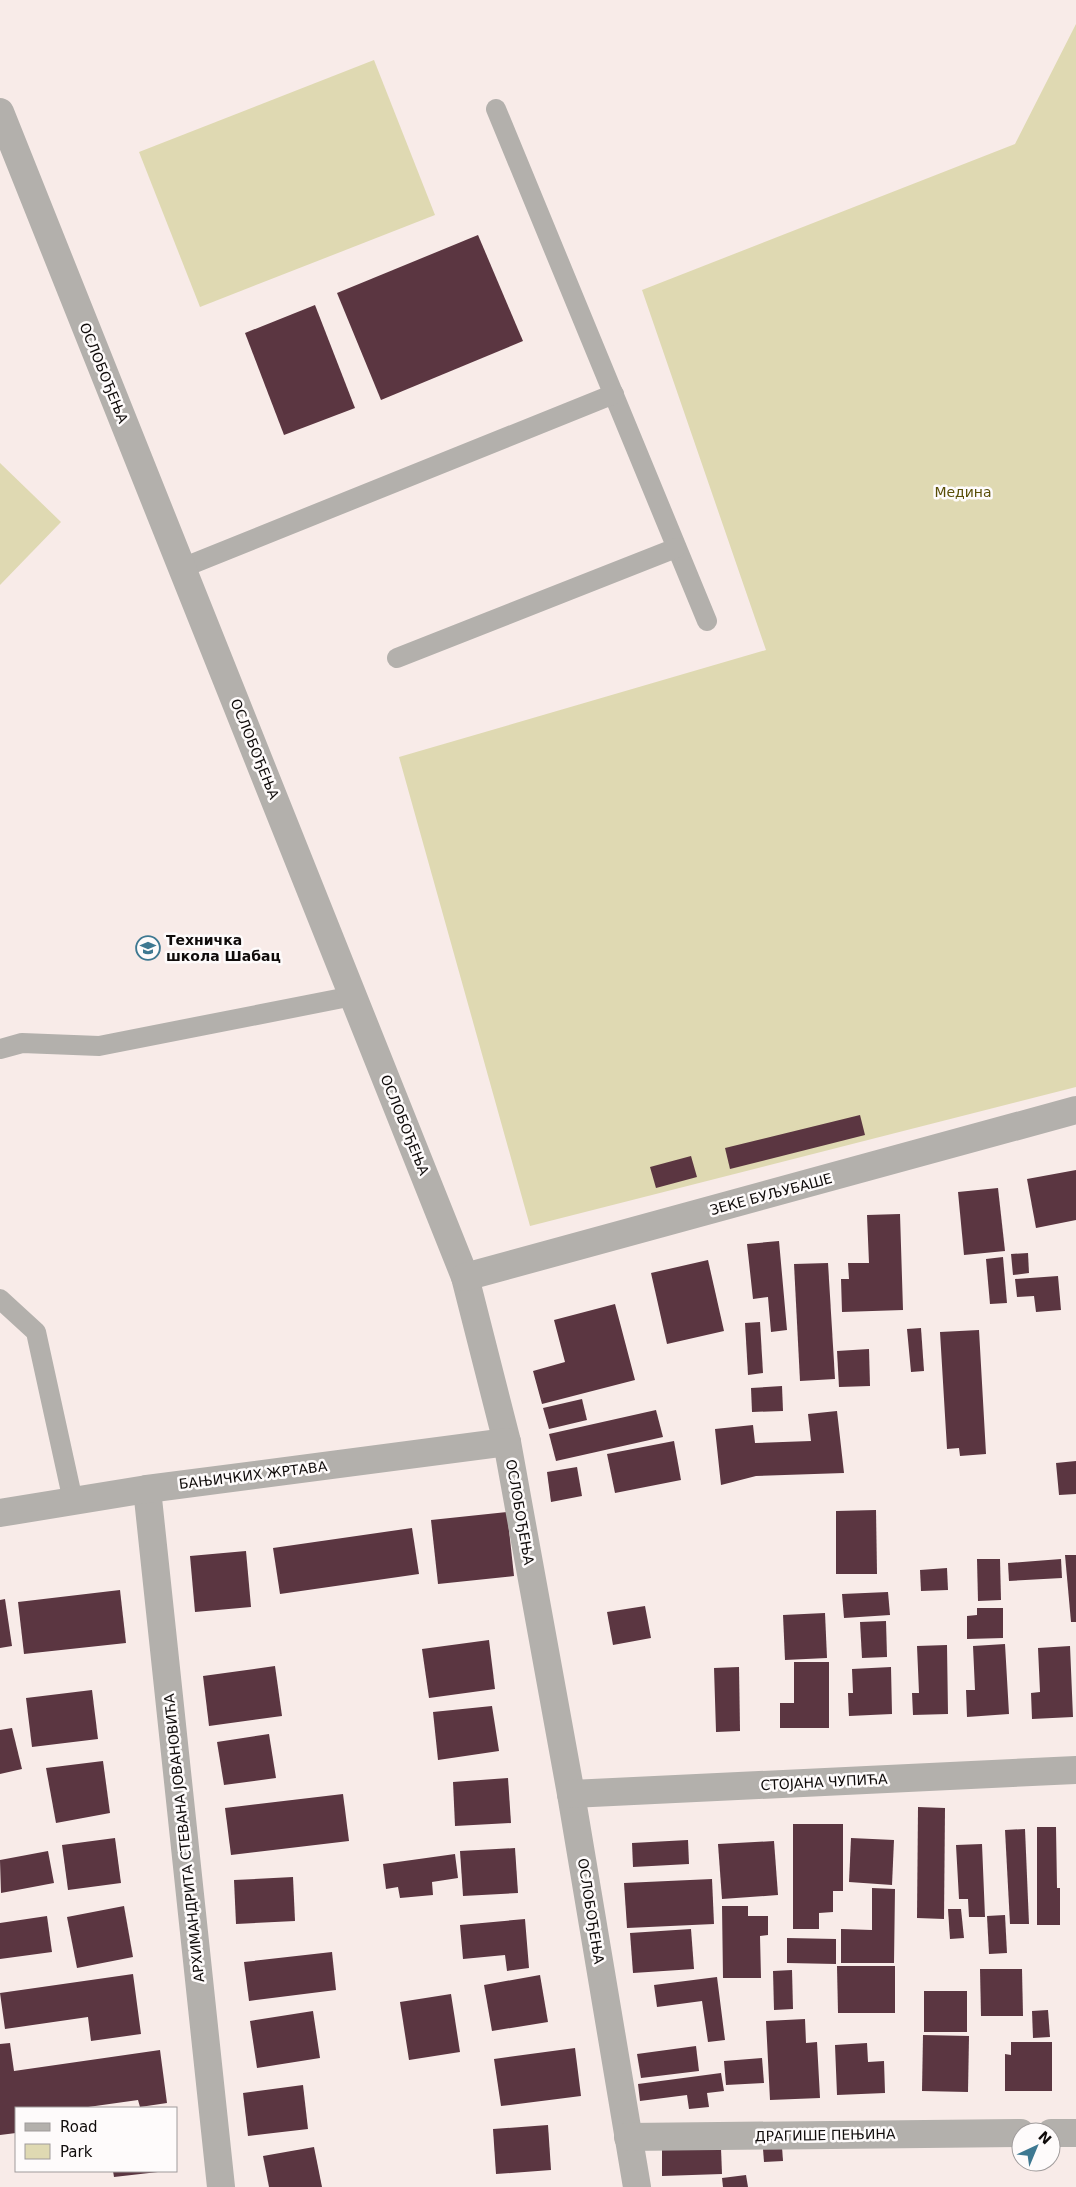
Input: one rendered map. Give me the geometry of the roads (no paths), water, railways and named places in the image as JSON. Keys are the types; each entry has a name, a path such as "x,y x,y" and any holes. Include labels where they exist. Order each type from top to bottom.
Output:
{"street":[{"name":"ОСЛОБОЂЕЊА","path":"0,112 465,1277 507,1442 571,1794 637,2187"},
{"name":"ЗЕКЕ БУЉУБАШЕ","path":"465,1277 1076,1110"},
{"name":"БАЊИЧКИХ ЖРТАВА","path":"0,1512 147,1489 507,1442"},
{"name":"АРХИМАНДРИТА СТЕВАНА ЈОВАНОВИЋА","path":"147,1489 221,2187"},
{"name":"СТОЈАНА ЧУПИЋА","path":"571,1794 1076,1770"},
{"name":"ДРАГИШЕ ПЕЊИНА","path":"628,2137 1011,2133"},
{"path":"1061,2133 1076,2133"}],"lane":[{"path":"496,109 707,621"},
{"path":"182,568 614,394"},
{"path":"397,658 676,548"},
{"path":"0,1049 22,1043 99,1046 353,996"},
{"path":"0,1299 36,1332 73,1501"}],"place":[{"name":"Техничка школа Шабац","path":"148,948"}],"park label":[{"name":"Медина","path":"963,492"}]}
